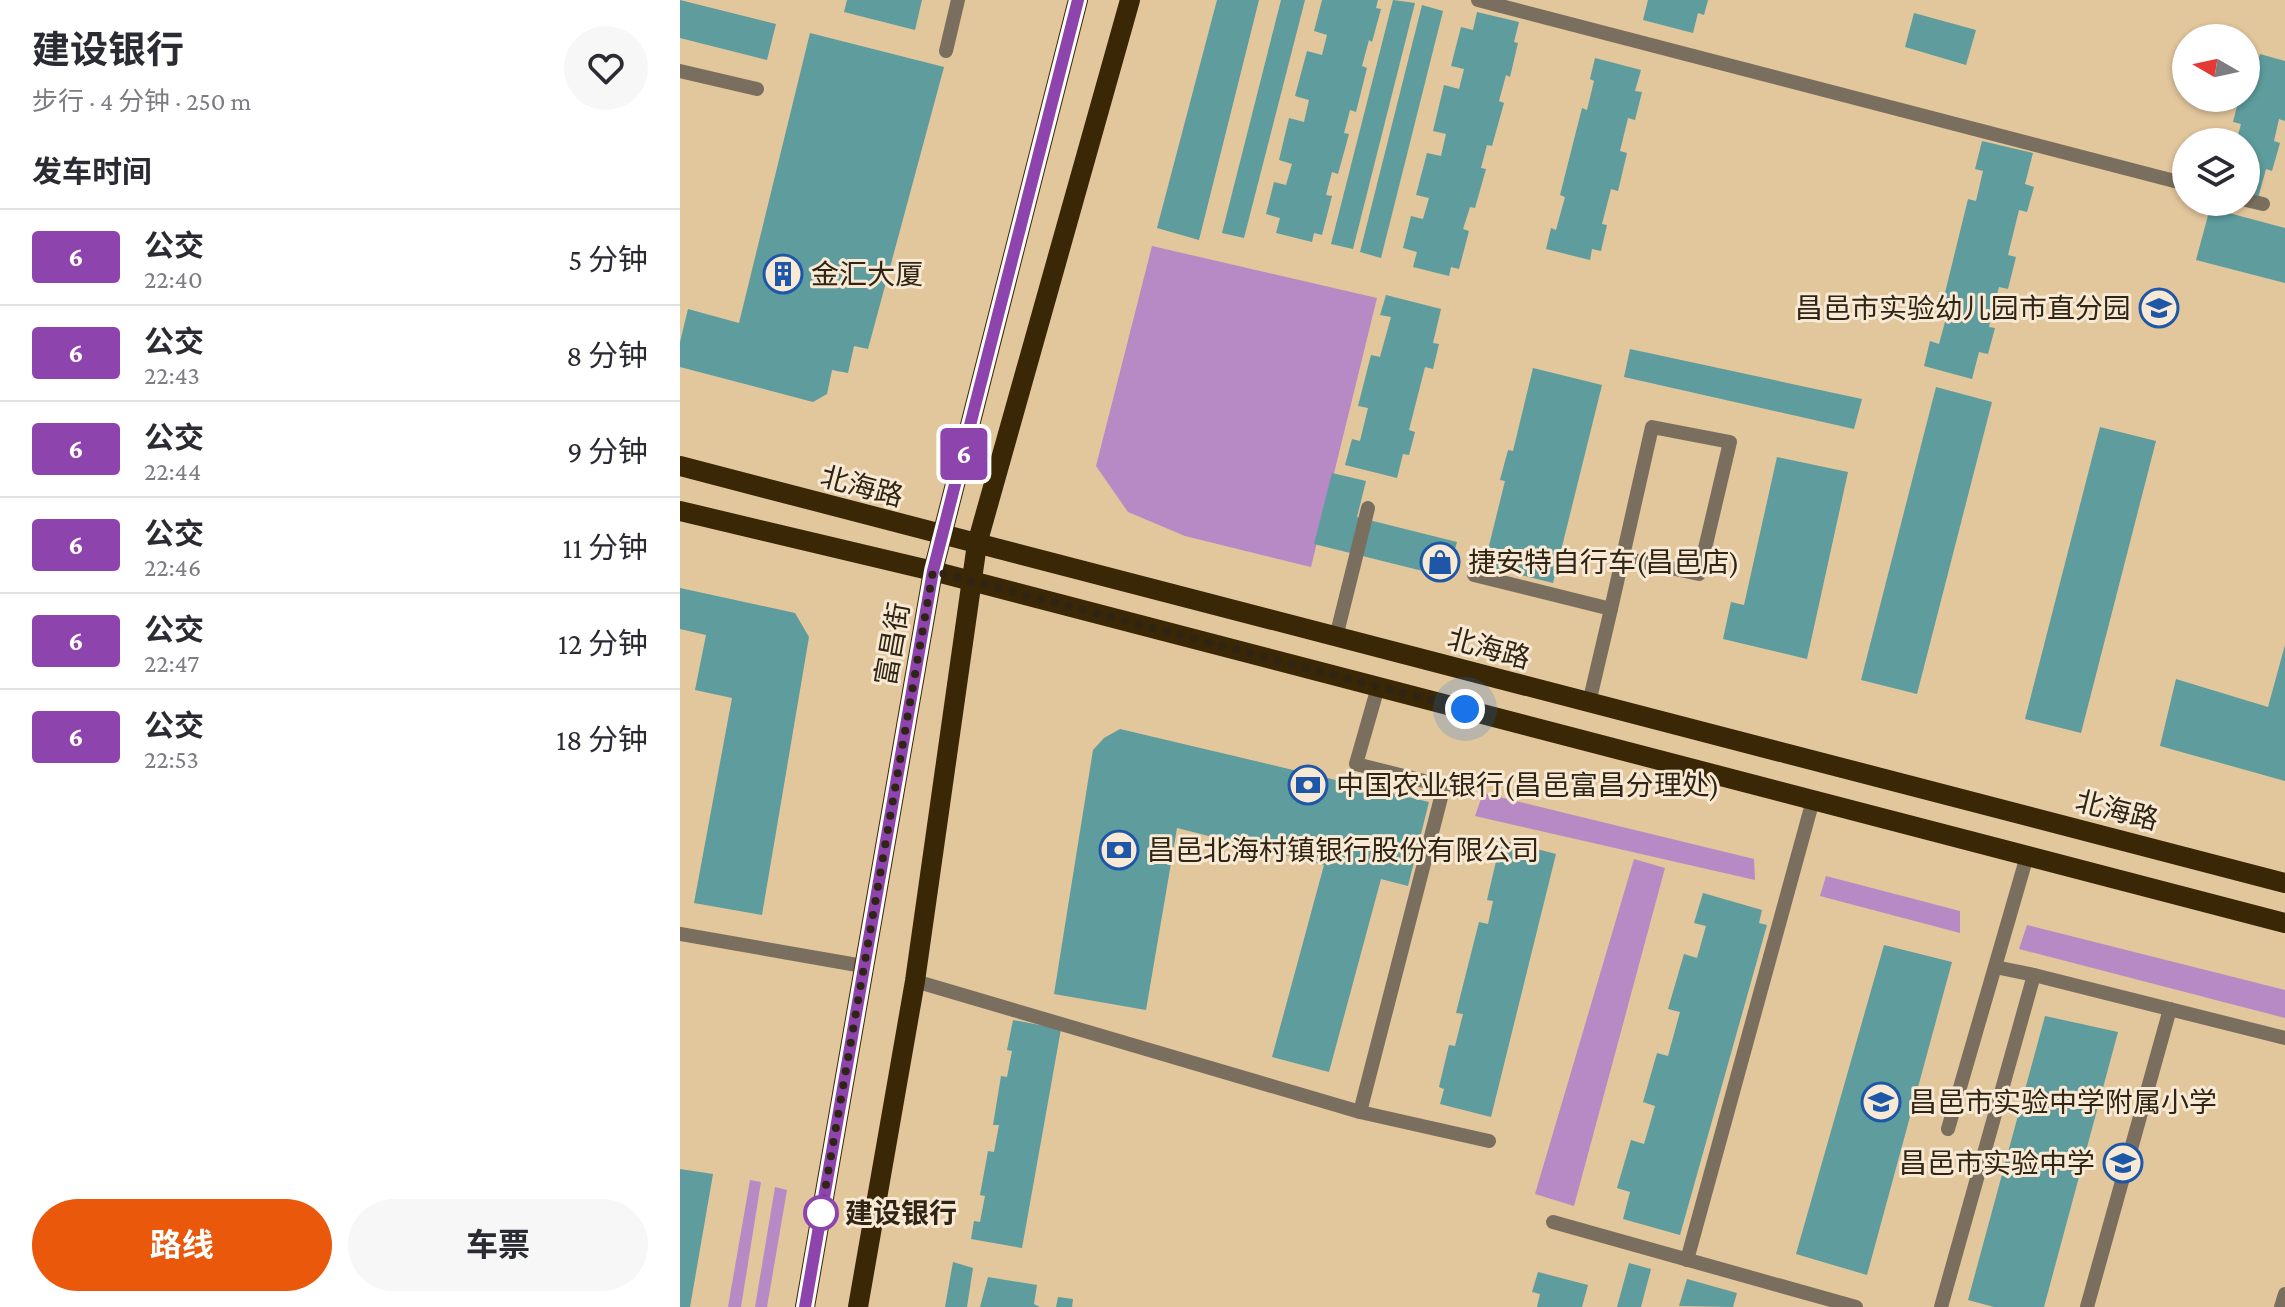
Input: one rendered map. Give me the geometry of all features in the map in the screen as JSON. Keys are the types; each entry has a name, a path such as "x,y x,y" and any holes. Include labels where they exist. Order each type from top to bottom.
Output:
{"main road":[{"name":"富昌街","path":"805,1307 933,571 1078,0"},
{"path":"858,1307 915,981 977,544 1130,0"},
{"name":"北海路","path":"680,466 2285,883"},
{"path":"680,511 970,580 2285,923"}],"lane":[{"path":"946,51 958,0"},
{"path":"1478,0 2172,180"},
{"path":"680,71 757,89"},
{"path":"1589,703 1652,427 1730,442 1699,574 1623,558"},
{"path":"1336,637 1368,508"},
{"path":"1474,575 1611,609"},
{"path":"1360,1112 1444,786 1356,764 1378,687"},
{"path":"1687,1260 1813,800"},
{"path":"1948,1129 2027,856"},
{"path":"680,934 863,966"},
{"path":"1995,967 2285,1038"},
{"path":"1941,1307 2034,975"},
{"path":"915,981 1360,1112 1489,1141"},
{"path":"2087,1307 2170,1009"},
{"path":"1553,1222 1856,1307"},
{"path":"2281,1307 2285,1294"}],"shaded area":[{"path":"1152,246 1377,298 1311,567 1185,536 1128,512 1096,466"},
{"path":"1483,793 1754,859 1755,880 1475,816"},
{"path":"1634,859 1665,868 1574,1206 1535,1194"},
{"path":"1826,876 1960,911 1960,933 1820,896"},
{"path":"2027,925 2285,990 2285,1018 2019,949"},
{"path":"750,1180 761,1182 741,1307 728,1307"},
{"path":"775,1187 787,1190 767,1307 755,1307"}],"building":[{"path":"680,0 776,24 767,60 680,38"},
{"path":"847,0 922,0 915,30 844,12"},
{"path":"1217,0 1259,0 1199,240 1157,228"},
{"path":"1281,0 1305,0 1244,238 1222,233"},
{"path":"1322,0 1378,0 1376,8 1381,9 1362,66 1367,68 1356,112 1350,110 1344,133 1349,134 1338,174 1332,172 1326,195 1332,196 1322,235 1314,233 1312,242 1276,233 1280,218 1266,214 1274,182 1286,185 1292,164 1279,160 1289,118 1304,122 1309,100 1295,96 1307,51 1322,55 1327,35 1314,31"},
{"path":"1393,0 1415,3 1353,249 1331,244"},
{"path":"1648,0 1708,0 1704,15 1698,13 1693,33 1643,20"},
{"path":"1422,5 1443,11 1381,258 1360,252"},
{"path":"1477,12 1519,22 1514,42 1518,43 1510,77 1506,75 1499,101 1504,103 1492,146 1487,145 1481,168 1486,169 1475,208 1470,207 1463,229 1469,231 1459,269 1451,267 1449,276 1413,267 1417,252 1403,248 1411,216 1423,219 1429,198 1416,195 1427,153 1441,156 1446,134 1433,131 1444,85 1459,89 1464,69 1451,66 1461,27 1473,30"},
{"path":"1914,13 1976,30 1966,65 1905,47"},
{"path":"810,33 944,67 868,349 854,346 848,373 832,370 827,394 813,402 680,367 680,342 688,309 739,323"},
{"path":"2260,54 2285,61 2285,121 2279,119 2274,141 2280,143 2272,171 2266,169 2260,191 2260,128 2240,128 2241,124 2233,122 2236,112 2260,112"},
{"path":"1595,58 1641,70 1635,91 1642,92 1635,120 1628,118 1620,151 1627,153 1618,191 1611,189 1602,224 1607,225 1601,251 1592,249 1590,260 1546,249 1551,228 1556,230 1565,197 1560,195 1582,108 1587,110 1594,81 1590,79"},
{"path":"1982,141 2033,153 2025,184 2034,187 2027,212 2019,210 2008,255 2016,257 2008,289 1999,287 1989,327 1995,328 1988,354 1979,352 1972,379 1924,366 1930,341 1939,344 1949,307 1942,305 1968,199 1976,201 1983,171 1975,169"},
{"path":"2208,216 2240,216 2285,228 2285,283 2196,260"},
{"path":"1386,295 1441,309 1433,343 1439,344 1433,369 1425,367 1409,430 1415,432 1409,455 1403,454 1397,478 1345,465 1352,439 1360,441 1368,408 1358,406 1371,355 1380,357 1391,317 1380,315"},
{"path":"1630,349 1862,399 1854,429 1624,377"},
{"path":"1533,368 1602,385 1553,583 1484,566 1505,481 1500,480 1508,450 1513,451"},
{"path":"1936,387 1992,402 1917,694 1861,680"},
{"path":"2100,427 2156,441 2081,733 2025,719"},
{"path":"1777,457 1848,472 1807,659 1723,639 1731,602 1744,605"},
{"path":"1332,473 1366,481 1357,517 1457,542 1447,577 1314,544"},
{"path":"680,588 795,613 809,637 762,915 694,903 732,698 695,690 706,635 680,629"},
{"path":"2285,645 2285,781 2160,746 2176,679 2268,707"},
{"path":"1120,729 1429,802 1408,886 1381,879 1329,1072 1272,1057 1324,865 1177,828 1146,1010 1054,994 1093,750 1104,738"},
{"path":"1501,840 1556,854 1491,1117 1440,1104 1444,1089 1439,1087 1449,1045 1455,1046 1463,1014 1456,1013 1479,922 1488,924 1493,901 1487,900"},
{"path":"1703,893 1762,910 1759,923 1767,925 1680,1235 1623,1219 1630,1192 1617,1188 1631,1140 1644,1144 1655,1106 1643,1102 1657,1053 1668,1056 1680,1012 1668,1009 1684,954 1697,958 1706,926 1694,923"},
{"path":"1884,945 1952,962 1867,1275 1796,1254"},
{"path":"2045,1016 2118,1032 2044,1307 1994,1307 1968,1300"},
{"path":"1013,1020 1061,1029 1022,1248 971,1239 974,1221 980,1222 985,1196 980,1195 988,1151 994,1152 999,1125 993,1125 1001,1076 1007,1077 1012,1051 1007,1050"},
{"path":"680,1169 713,1174 690,1307 680,1307"},
{"path":"953,1262 973,1268 967,1307 945,1307"},
{"path":"1629,1263 1651,1269 1641,1307 1617,1307"},
{"path":"1538,1272 1588,1285 1582,1307 1537,1307 1540,1294 1532,1292"},
{"path":"988,1277 1037,1285 1034,1304 1040,1307 980,1307"},
{"path":"1687,1279 1737,1293 1733,1307 1679,1306"},
{"path":"1058,1297 1073,1299 1072,1307 1056,1307"}],"bus line":[{"name":"6","path":"805,1307 933,571 1078,0"}],"place":[{"name":"金汇大厦","path":"783,274"},
{"name":"昌邑市实验幼儿园市直分园","path":"2159,308"},
{"name":"捷安特自行车(昌邑店)","path":"1440,562"},
{"name":"中国农业银行(昌邑富昌分理处)","path":"1308,785"},
{"name":"昌邑北海村镇银行股份有限公司","path":"1119,850"},
{"name":"昌邑市实验中学附属小学","path":"1881,1102"},
{"name":"昌邑市实验中学","path":"2123,1163"},
{"name":"建设银行","path":"821,1213"}],"route":[{"path":"821,1213 933,571 1465,709"}]}
